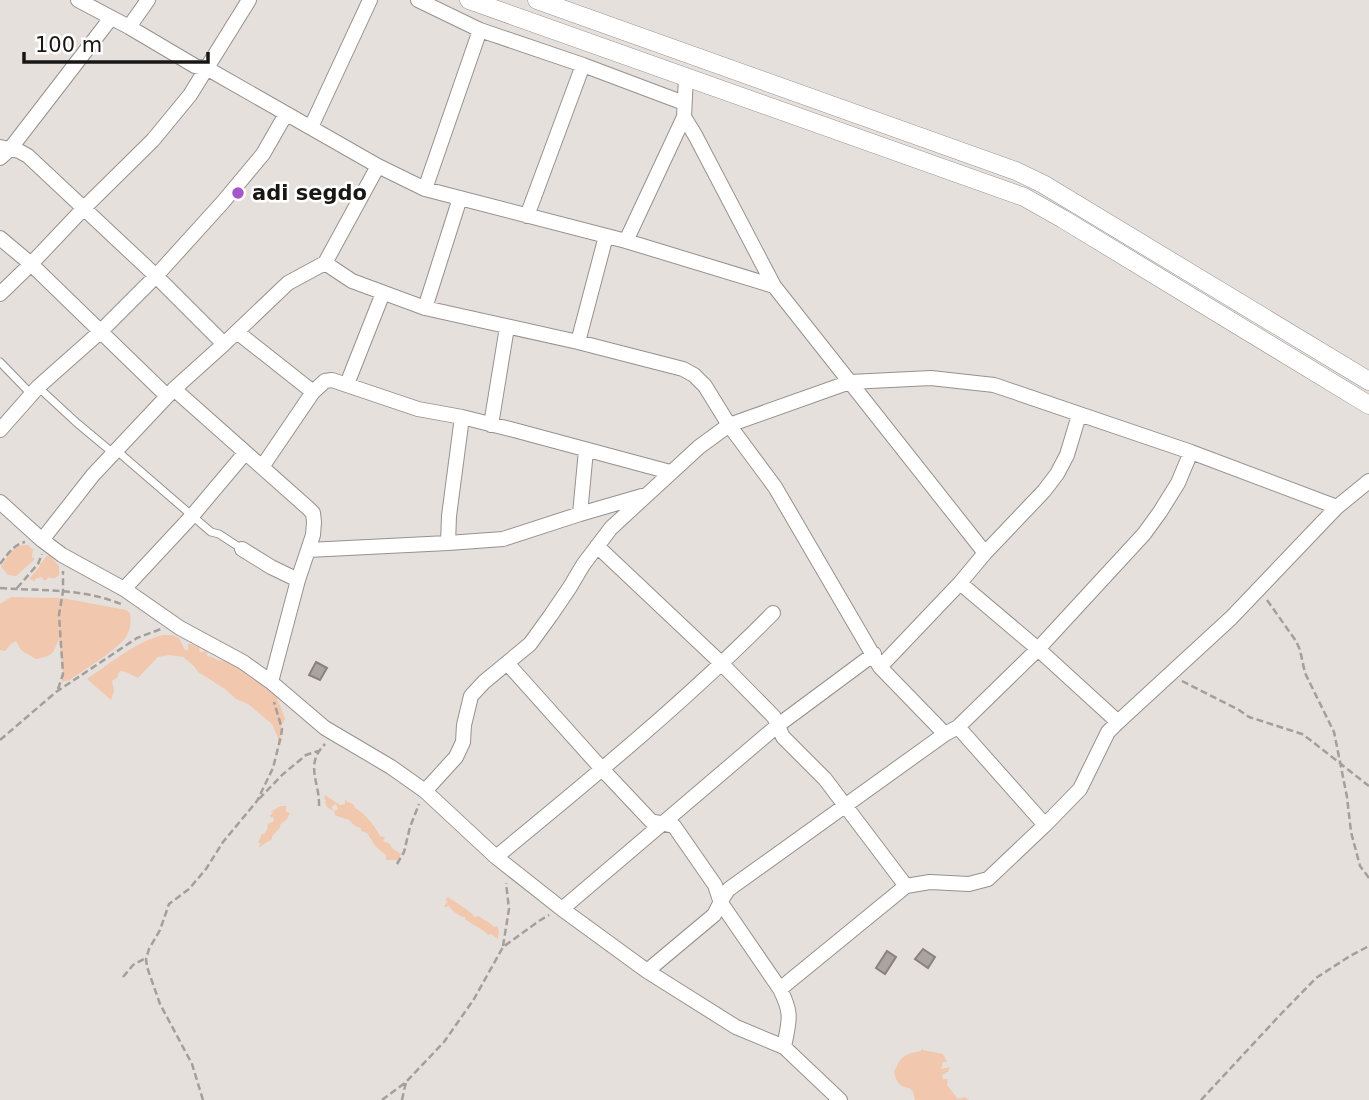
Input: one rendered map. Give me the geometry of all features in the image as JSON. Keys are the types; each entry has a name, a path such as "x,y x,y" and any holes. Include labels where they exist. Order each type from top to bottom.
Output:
{"street":[{"path":"78,0 195,66 208,68 377,166 425,189 606,236 774,286"},
{"path":"129,27 148,0"},
{"path":"0,294 153,140 190,95 249,0"},
{"path":"311,127 370,0"},
{"path":"418,0 480,30 583,65 684,110 774,286 985,553"},
{"path":"469,0 1024,197 1369,405"},
{"path":"537,0 1016,171 1043,184 1369,381"},
{"path":"111,18 3,151 28,156 224,344"},
{"path":"425,189 480,30"},
{"path":"527,216 583,65"},
{"path":"626,242 684,110 686,77"},
{"path":"0,430 35,390 100,332 156,276 223,202 262,154 286,114"},
{"path":"853,137 860,116"},
{"path":"37,542 114,451 170,392 288,283 326,263 377,166"},
{"path":"425,308 460,198"},
{"path":"578,342 606,236"},
{"path":"0,238 31,264 100,332 313,513 313,535 271,682"},
{"path":"326,263 352,281 425,308 578,342 683,369 694,375 705,386 729,425 775,487 877,661 1045,825"},
{"path":"346,384 383,293"},
{"path":"491,425 507,327"},
{"path":"237,332 313,392"},
{"path":"425,791 456,757 463,742 471,696 530,644 611,528 698,447 729,425 850,382 931,378 994,385 1191,452 1337,507"},
{"path":"261,467 313,392 324,381 332,380 418,409 462,417 670,472"},
{"path":"562,909 777,726 822,694 877,661 960,583 1057,474 1067,455 1079,415"},
{"path":"448,544 462,417"},
{"path":"580,514 586,450"},
{"path":"647,971 714,915 729,889 951,731 1038,649 1144,534 1178,483 1191,452"},
{"path":"124,589 192,516 245,453"},
{"path":"780,989 906,887 930,883 969,884 988,878 1080,789 1108,733 1118,722 1231,618 1337,507 1369,481"},
{"path":"308,550 503,539 646,495"},
{"path":"0,502 37,542 124,589 180,628 243,662 326,728 425,791 496,857 562,909 647,971 736,1027 784,1047 839,1100"},
{"path":"597,546 774,717 783,737 825,779 906,887"},
{"path":"242,549 298,580"},
{"path":"960,583 1118,722"},
{"path":"496,857 602,769 773,613"},
{"path":"507,663 651,821 674,826 715,885 721,903 780,989 790,1014 784,1047"}],"lane":[{"path":"0,362 114,451 211,532 242,549"}],"path":[{"path":"16,589 38,564 43,552 37,542 21,534"},
{"path":"0,564 11,549 21,542 37,542"},
{"path":"56,692 63,674 59,615 63,591 62,555"},
{"path":"0,588 63,591 102,597 128,607"},
{"path":"1259,588 1296,641 1305,673 1334,732 1357,859 1369,878"},
{"path":"0,740 56,692 137,638 155,630 180,628"},
{"path":"1169,675 1249,717 1302,734 1369,786"},
{"path":"257,801 273,768 282,729 271,682"},
{"path":"203,1100 192,1064 160,1004 146,967 149,949 160,930 169,904 188,889 206,869 223,842 257,801 289,769 306,755 318,751 336,734"},
{"path":"318,751 313,772 318,787 319,806"},
{"path":"397,864 404,852 410,827 425,791"},
{"path":"382,1100 406,1082 444,1042 474,999 503,947 509,909 507,886 496,857"},
{"path":"503,947 539,921 562,909"},
{"path":"1201,1100 1316,978 1369,946"},
{"path":"123,977 133,965 146,959"},
{"path":"402,1100 406,1082"}],"shaded area":[{"path":"22,545 29,545 33,549 32,557 35,559 16,576 8,575 1,567 11,551"},
{"path":"47,556 59,566 59,575 46,580 42,577 31,580 30,578"},
{"path":"11,597 62,598 126,610 130,613 129,630 110,652 70,680 62,682 59,639 52,654 36,659 21,650 16,641 5,651 0,650 0,604"},
{"path":"163,635 179,638 185,650 188,650 188,644 191,644 200,648 200,652 207,651 207,656 233,662 276,695 285,719 281,726 278,749 278,738 272,724 248,704 236,699 198,672 183,657 158,657 138,678 120,671 118,677 112,681 114,691 111,700 87,679 133,648"},
{"path":"325,795 340,805 345,804 346,799 363,813 380,836 385,837 383,841 401,854 398,860 386,860 386,855 376,847 367,833 347,819 335,815 334,811 338,809 336,804 332,806 333,811 327,807"},
{"path":"286,806 286,812 290,813 287,819 272,839 258,848 262,834 267,830 268,824 274,821 270,816 273,812 270,812"},
{"path":"448,897 475,917 479,916 494,927 497,926 498,939 488,935 449,906 445,907"},
{"path":"922,1048 943,1054 947,1062 943,1062 941,1069 950,1067 948,1072 942,1075 943,1079 948,1079 947,1085 958,1099 965,1097 969,1100 915,1100 909,1088 898,1083 894,1072 899,1062"}],"building":[{"path":"316,662 327,668 320,680 309,675"},
{"path":"923,949 935,957 928,968 915,959"},
{"path":"887,951 896,957 885,974 876,968"}],"place":[{"name":"adi segdo","path":"238,193"}]}
